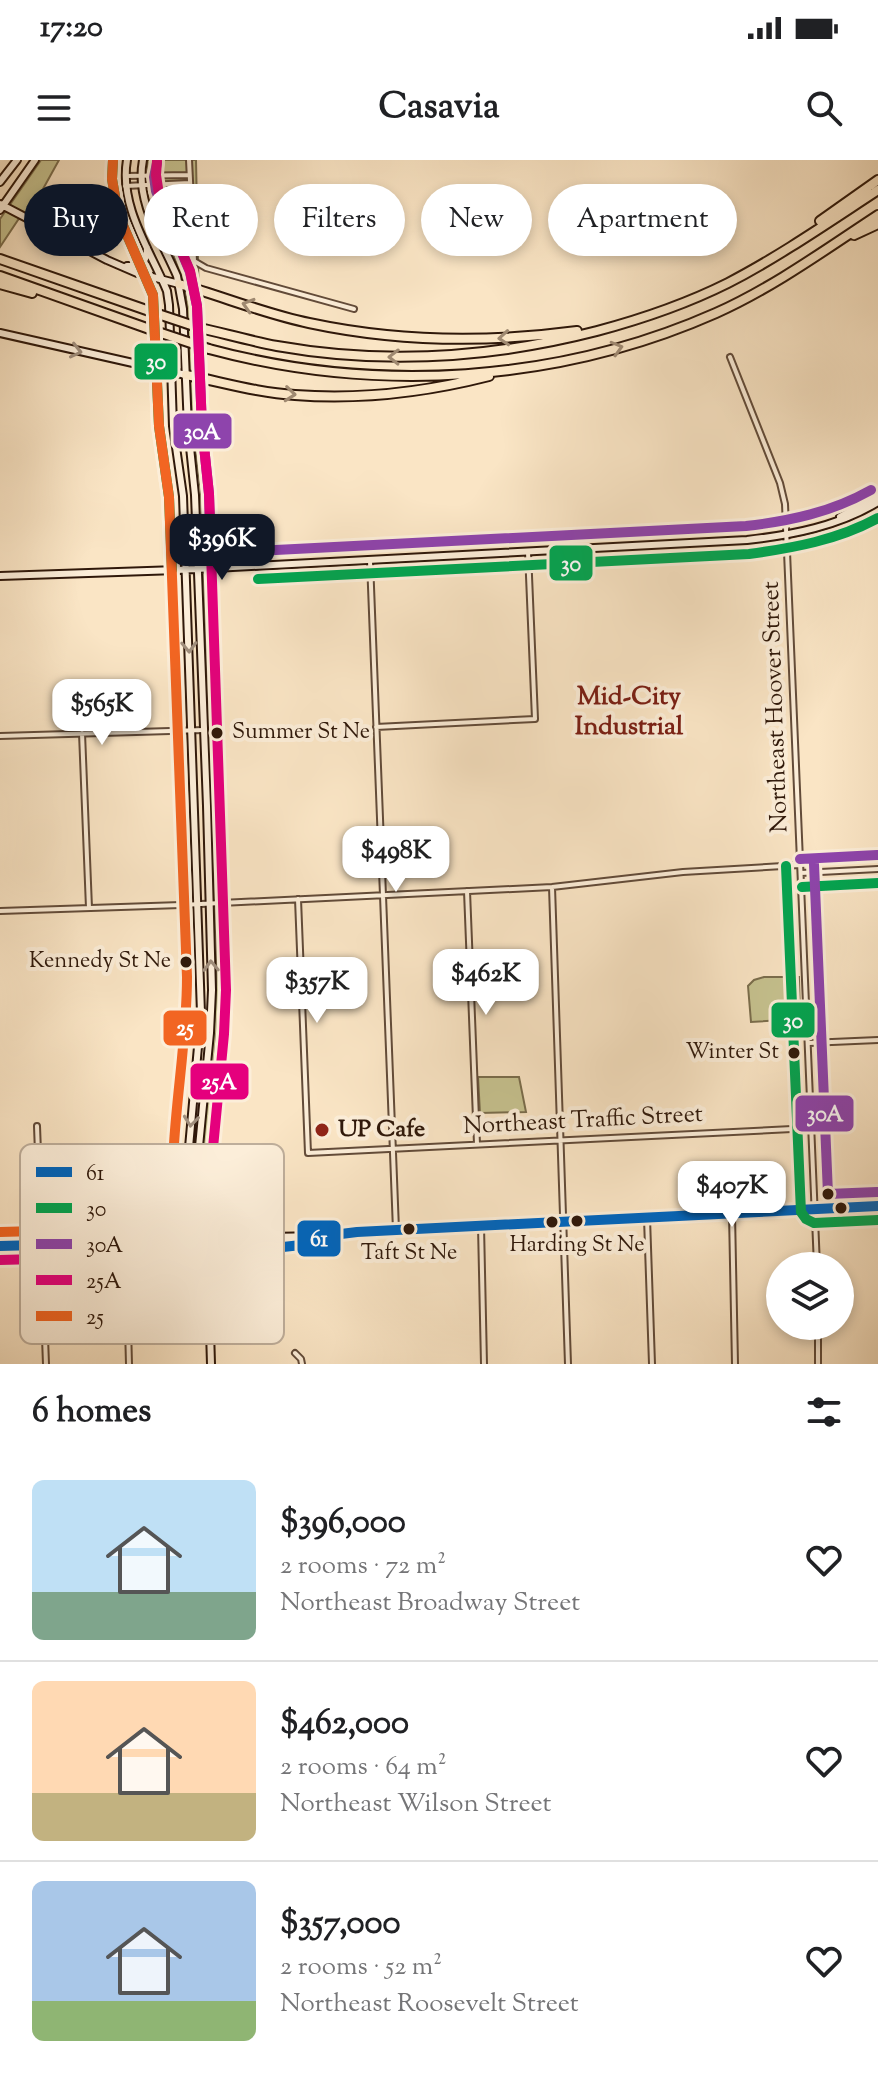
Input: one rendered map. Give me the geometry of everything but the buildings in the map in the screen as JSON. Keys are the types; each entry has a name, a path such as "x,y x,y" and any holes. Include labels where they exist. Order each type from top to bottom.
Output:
{"highway":[{"path":"744,275 878,180"},
{"path":"0,259 200,328 281,347 359,355 437,357 556,341 677,306 744,275 878,190"},
{"path":"186,375 293,395 352,396 453,385 596,354 687,325 750,296 878,215"},
{"path":"821,252 878,224"},
{"path":"1,279 209,349 282,365 362,375 418,376 513,370"},
{"path":"179,284 305,322 377,336 492,339 609,327"}],"main road":[{"path":"0,182 17,160"},
{"path":"35,160 1,208 137,273 179,284"},
{"path":"125,184 127,160"},
{"path":"143,160 140,184 145,204 177,276 183,309 198,569 212,1007 199,1144"},
{"path":"128,200 144,239"},
{"path":"121,266 134,267 141,264 146,256"},
{"path":"151,256 167,291 169,305 173,426 183,496 201,1013 189,1144"},
{"path":"0,333 186,375"},
{"path":"0,576 198,569 737,541 787,535 830,523 851,516 878,499"},
{"path":"284,1237 878,1206"},
{"path":"284,1248 325,1236"},
{"path":"0,1246 20,1245"},
{"path":"210,1344 211,1364"}],"street":[{"path":"189,160 194,261 206,268 354,309"},
{"path":"125,176 189,175"},
{"path":"128,186 190,183"},
{"name":"Northeast Hoover Street","path":"730,357 783,492 817,1252"},
{"path":"376,727 535,719 528,551"},
{"path":"370,560 396,1230"},
{"path":"0,736 204,730"},
{"path":"82,733 89,908"},
{"path":"0,911 552,887 683,872 800,865"},
{"path":"801,873 878,869"},
{"path":"552,887 568,1364"},
{"path":"467,890 477,1144"},
{"name":"Northeast Traffic Street","path":"298,899 308,1153 812,1128"},
{"path":"809,1043 878,1040"},
{"path":"37,1126 38,1144"},
{"path":"732,1214 735,1364"},
{"path":"647,1217 652,1364"},
{"path":"481,1225 484,1364"},
{"path":"818,1340 818,1364"},
{"path":"45,1344 46,1364"},
{"path":"128,1344 129,1364"},
{"path":"295,1353 302,1364"}],"shaded area":[{"path":"41,160 59,160 46,184 24,184"},
{"path":"147,160 196,160 196,184 150,184"},
{"path":"24,184 24,215 0,247 0,219"},
{"path":"174,256 198,256 203,384 201,406 205,416 224,946 207,1144 203,1144 217,961 201,491 192,426 186,294"},
{"path":"764,977 799,977 800,1019 751,1022 748,986"},
{"path":"478,1077 519,1077 526,1112 480,1113"}],"transit line":[{"name":"30","path":"113,160 112,179 118,214 153,295 159,426 169,497 172,570"},
{"name":"25","path":"113,160 112,179 118,214 153,295 159,426 169,497 187,977 174,1144"},
{"name":"25A","path":"157,161 160,201 190,271 197,306 202,427 209,494 226,990 213,1144"},
{"name":"30A","path":"157,163 154,177 156,191 190,272 197,306 211,554 244,552"},
{"name":"30A","path":"256,551 746,526 810,514 871,490"},
{"name":"30","path":"258,579 749,554 815,542 878,518"},
{"name":"30A","path":"800,859 877,855"},
{"name":"30A","path":"814,864 828,1194 877,1192"},
{"name":"30","path":"786,866 801,1212 814,1223 878,1220"},
{"name":"30","path":"802,887 878,883"},
{"name":"61","path":"284,1247 301,1245 325,1236 357,1232 878,1206"},
{"name":"25","path":"0,1232 20,1231"},
{"name":"61","path":"0,1246 20,1245"},
{"name":"25A","path":"0,1260 20,1259"}],"place":[{"name":"Summer St Ne","path":"217,733"},
{"name":"Kennedy St Ne","path":"186,962"},
{"name":"Winter St","path":"794,1053"},
{"name":"UP Cafe","path":"322,1130"},
{"name":"Harding St Ne","path":"577,1221"},
{"name":"Taft St Ne","path":"409,1229"}],"district":[{"name":"Mid-City Industrial","path":"629,712"}]}
